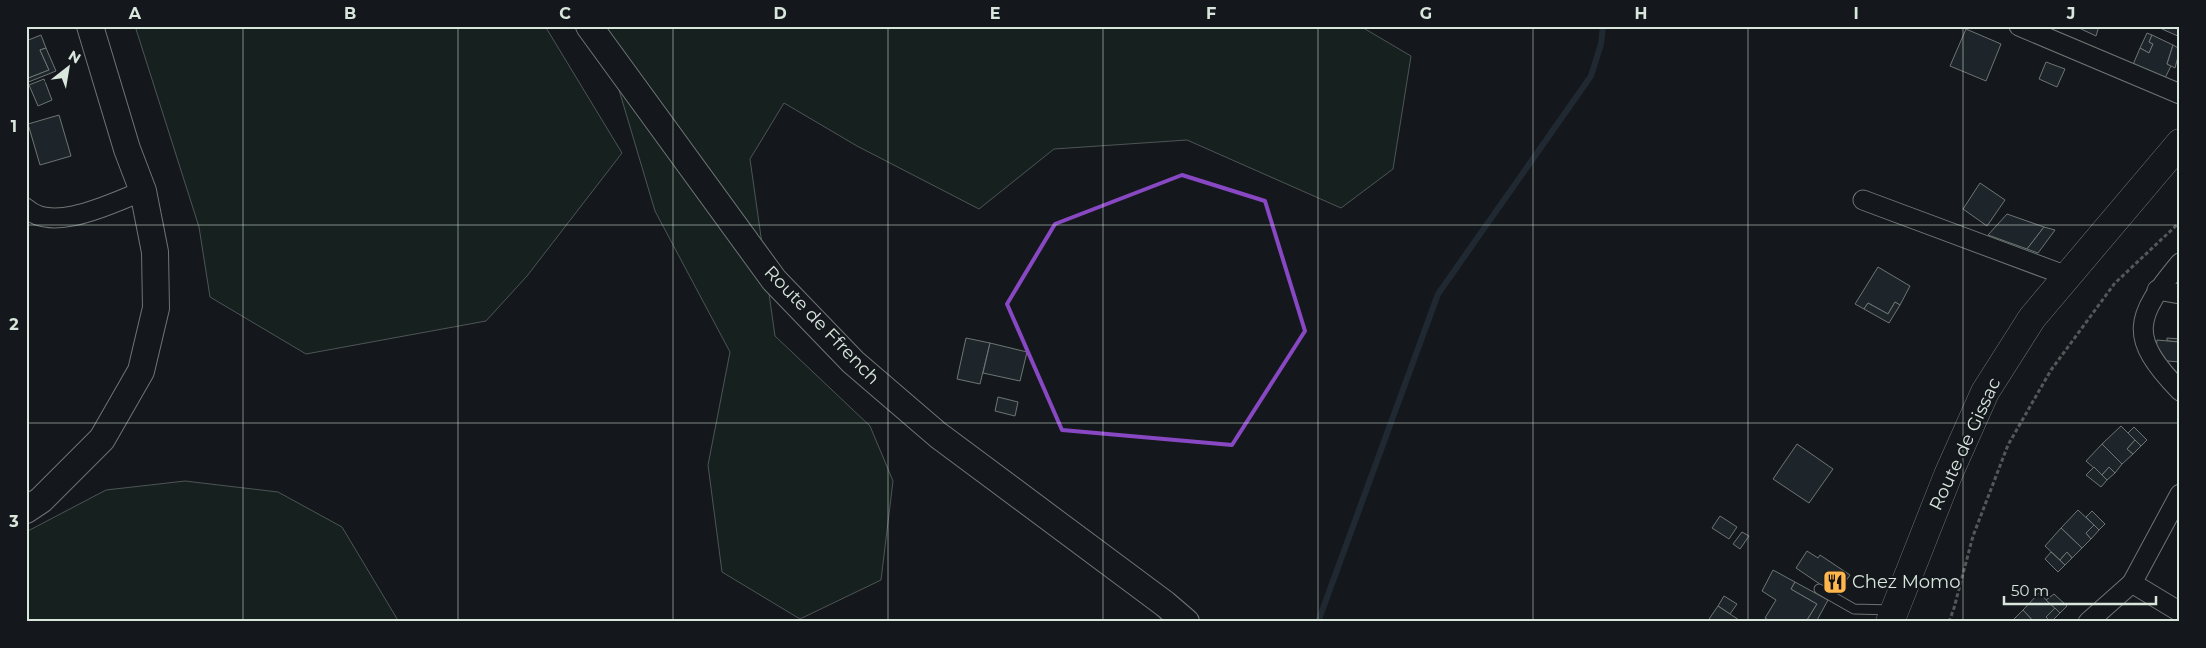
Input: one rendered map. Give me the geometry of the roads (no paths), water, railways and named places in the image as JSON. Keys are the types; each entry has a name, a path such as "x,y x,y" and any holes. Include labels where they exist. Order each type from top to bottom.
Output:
{"main road":[{"path":"26,510 41,500 102,439 141,371 156,308 155,252 143,192 127,149 90,26"},
{"name":"Route de Ffrench","path":"589,26 774,280 852,362 938,435 1166,604 1186,622"},
{"name":"Route de Gissac","path":"1892,616 1948,474 1986,392 2032,318 2180,143"}],"street":[{"path":"2018,26 2180,94"},
{"path":"26,208 31,213 64,219 143,192"},
{"path":"1863,200 2067,276"},
{"path":"2180,263 2157,290 2144,320 2142,339 2151,357 2180,391"},
{"path":"2157,290 2180,294"},
{"path":"2088,622 2132,583 2180,494"},
{"path":"2132,583 2180,612"}],"lane":[{"path":"1819,589 1854,609 1892,616"}],"waterway":[{"path":"1318,622 1438,294 1591,76 1601,44 1603,26"}],"place":[{"name":"Chez Momo","path":"1835,582"}]}
